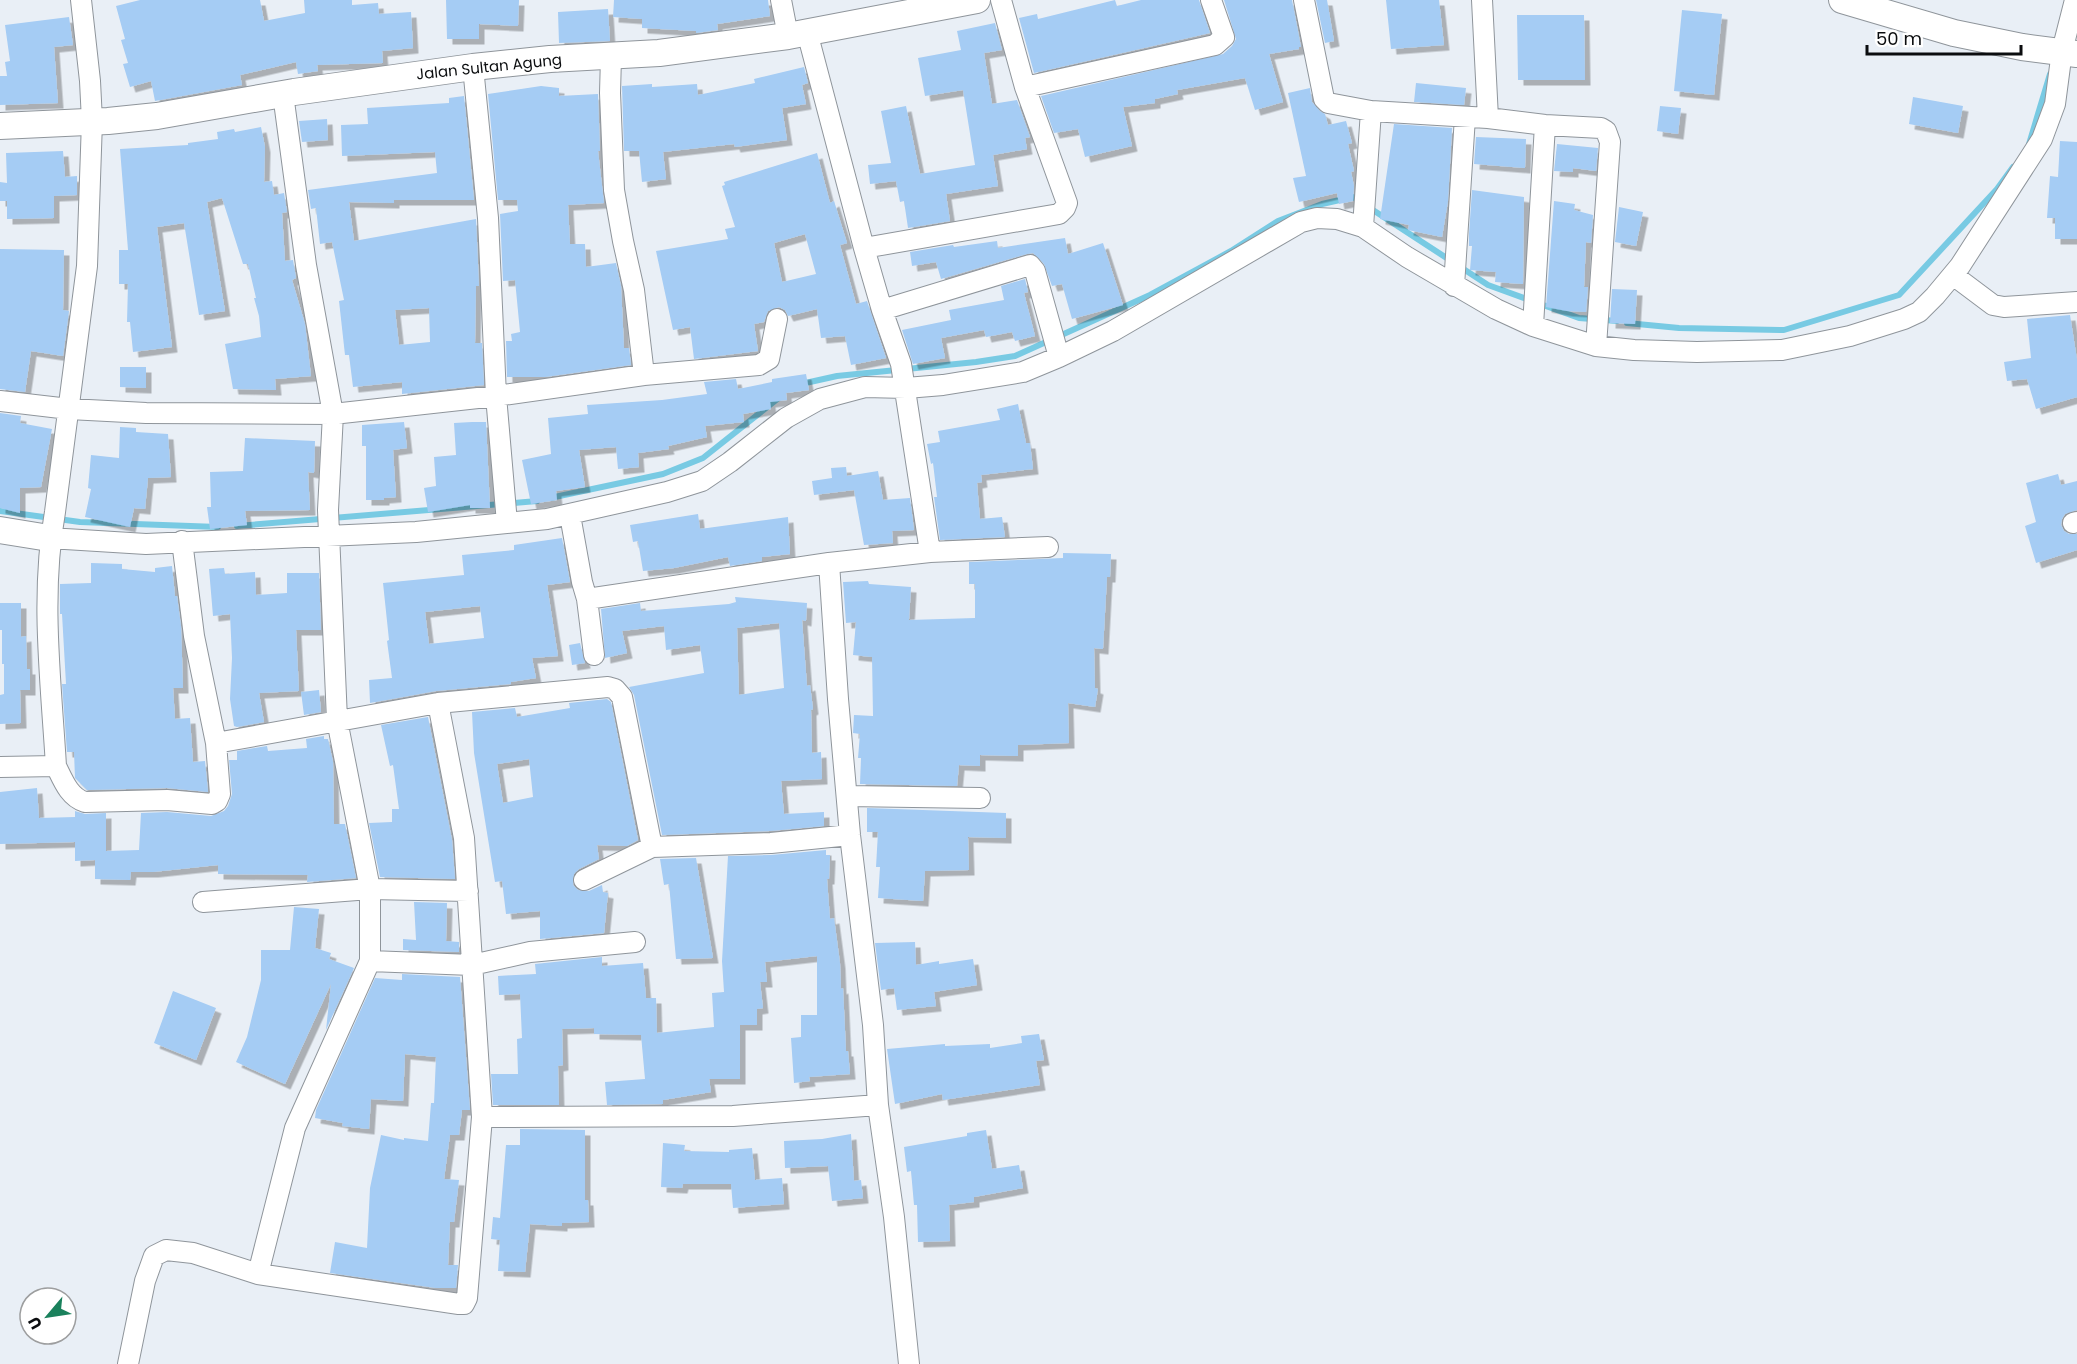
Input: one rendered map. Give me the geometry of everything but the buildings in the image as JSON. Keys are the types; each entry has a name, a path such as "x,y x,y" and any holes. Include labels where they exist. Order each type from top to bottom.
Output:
{"main road":[{"name":"Jalan Sultan Agung","path":"0,126 108,121 157,116 283,94 473,67 550,59 659,53 797,34 977,0"},
{"path":"1842,0 1954,33 2052,50"},
{"path":"0,530 52,526"}],"street":[{"path":"81,0 92,121 87,266 52,526 47,594 56,766 69,791 77,800 84,802 167,800 212,804 218,801 220,794 216,743 194,636 182,541"},
{"path":"781,0 797,34 903,376 930,552"},
{"path":"864,248 1059,214 1065,208 1067,203 1025,87 1000,0"},
{"path":"1025,87 1215,45 1224,37 1211,0"},
{"path":"1304,0 1328,103 1371,111 1488,118 1545,125 1600,128 1606,131 1609,135 1596,346"},
{"path":"1482,0 1488,118"},
{"path":"52,526 146,544 328,525 416,532 505,510 570,514 667,492 702,481 786,418 820,399 903,376 942,385 1023,372 1059,357 1113,331 1301,222 1317,218 1337,219 1363,227 1454,286 1496,309 1533,326 1596,346 1697,352 1782,350 1850,336 1919,312 1953,275 2007,195 2042,139 2055,104 2052,50 2075,0"},
{"path":"611,57 610,93 614,190 634,290 644,375"},
{"path":"473,67 488,218 496,396 505,510"},
{"path":"258,1274 295,1128 370,961 370,889 337,720 328,525 333,414 306,265 283,94"},
{"path":"1363,227 1371,111"},
{"path":"1454,286 1465,117"},
{"path":"1533,326 1545,125"},
{"path":"882,310 1030,265 1035,271 1059,357"},
{"path":"1953,275 1993,305 2004,307 2077,302"},
{"path":"0,402 69,409 227,414 333,414 496,396 644,375 759,365 769,359 777,319"},
{"path":"570,514 587,598 594,655"},
{"path":"587,598 829,563 930,552 1048,547"},
{"path":"829,563 850,835 873,1025 878,1105 894,1216 909,1364"},
{"path":"216,743 438,703 608,687 615,689 622,697 652,847"},
{"path":"128,1364 145,1281 154,1256 166,1250 193,1252 258,1274 459,1305 464,1304 467,1298 482,1117 464,838 438,703"},
{"path":"0,767 56,766"},
{"path":"847,796 980,798"},
{"path":"584,880 652,847 759,844 850,835"},
{"path":"203,902 370,889 468,891"},
{"path":"370,961 472,965 530,952 635,942"},
{"path":"482,1117 733,1116 878,1105"}],"waterway":[{"path":"2029,144 2050,74"},
{"path":"1627,323 1679,328 1784,330 1899,295 1997,189 2013,167"},
{"path":"801,384 837,376 1015,356 1150,295 1231,251 1278,221 1322,204 1353,197 1488,285 1579,318 1617,321"},
{"path":"550,498 663,474 703,458 780,397"},
{"path":"237,526 537,501"},
{"path":"0,511 80,522 218,527"}]}
